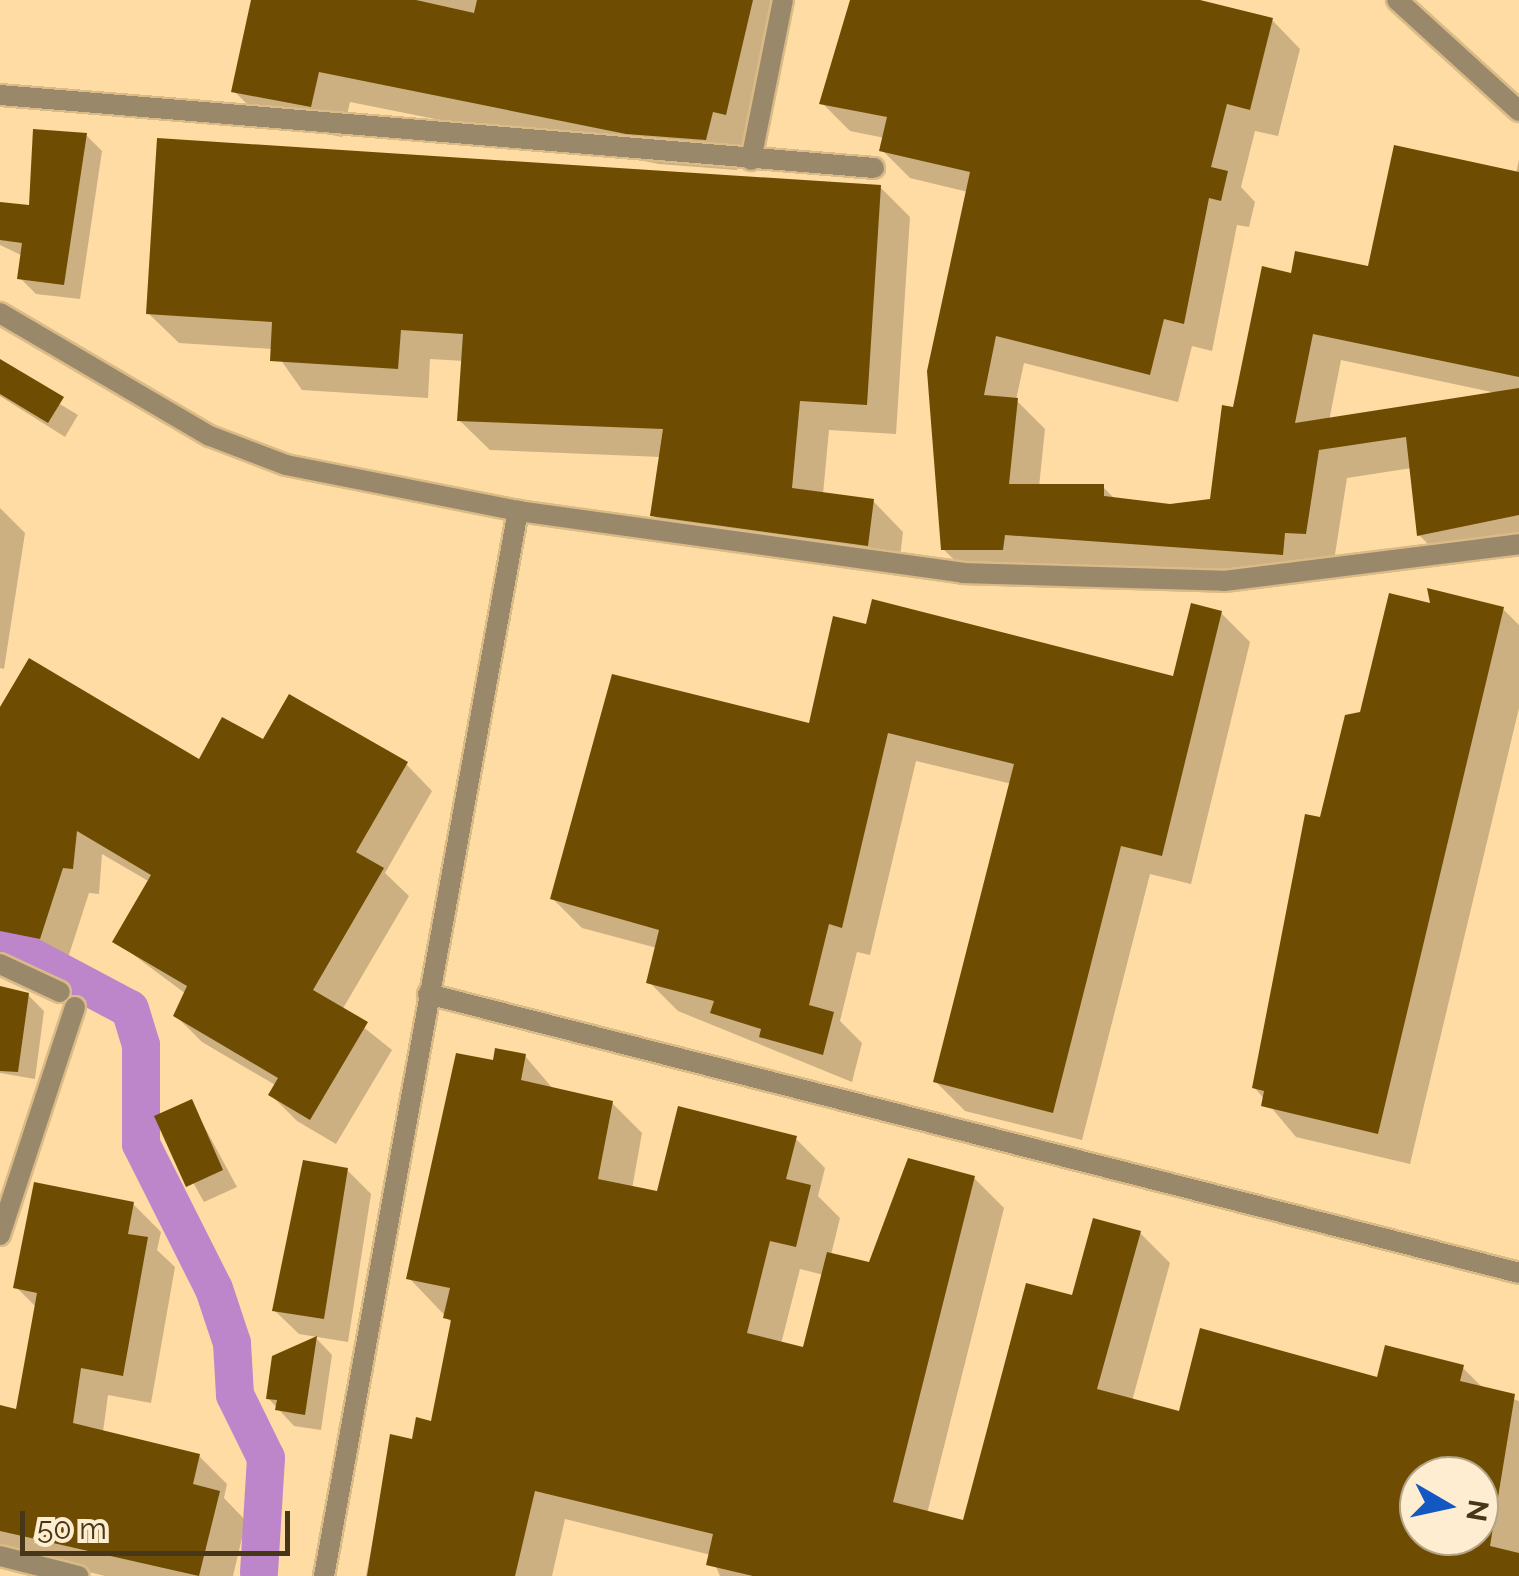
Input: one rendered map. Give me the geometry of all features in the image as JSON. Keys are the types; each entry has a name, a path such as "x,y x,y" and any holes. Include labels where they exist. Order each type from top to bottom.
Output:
{"street":[{"path":"751,160 783,0"},
{"path":"1397,0 1519,111"},
{"path":"0,94 874,168"},
{"path":"0,313 210,436 286,466 518,512 962,574 1224,581 1519,544"},
{"path":"324,1576 518,512"},
{"path":"0,964 68,1000 0,1236"},
{"path":"428,994 1519,1273"},
{"path":"0,1556 79,1576"}],"building":[{"path":"251,0 416,0 474,13 477,0 753,0 726,115 713,112 706,140 626,134 319,72 311,107 231,92"},
{"path":"850,0 1200,0 1273,18 1250,110 1227,104 1211,167 1228,171 1221,201 1209,198 1184,324 1164,319 1150,375 996,336 984,395 1018,398 1009,484 1104,484 1104,496 1170,504 1210,499 1222,405 1233,407 1262,266 1291,273 1295,251 1368,266 1394,145 1519,172 1519,377 1313,334 1295,423 1519,388 1519,515 1417,536 1406,437 1319,450 1306,534 1285,533 1283,555 1005,535 1003,550 941,550 927,371 970,172 879,151 887,117 819,104"},
{"path":"33,129 87,133 64,285 17,279 22,243 0,240 0,202 29,205"},
{"path":"157,138 881,185 867,405 800,401 792,488 874,499 868,546 650,516 663,429 457,421 463,334 401,330 398,369 270,361 272,322 146,314"},
{"path":"0,359 64,397 48,423 0,394"},
{"path":"1427,588 1504,607 1378,1134 1261,1106 1264,1091 1252,1088 1305,814 1320,817 1345,715 1360,712 1389,593 1430,603"},
{"path":"872,599 1173,676 1191,603 1222,611 1162,856 1121,846 1053,1113 933,1082 1014,764 888,733 842,928 829,924 809,1005 834,1012 823,1055 759,1037 761,1029 710,1013 714,1001 646,983 659,930 550,899 612,674 809,723 833,616 866,624"},
{"path":"29,658 199,759 222,717 263,739 289,694 408,762 356,852 384,868 313,990 368,1022 310,1120 268,1095 278,1078 173,1016 187,986 112,942 151,875 77,831 73,869 63,868 40,939 0,931 0,707"},
{"path":"0,986 29,993 18,1072 0,1071"},
{"path":"495,1048 526,1054 521,1080 613,1101 598,1179 657,1191 678,1106 797,1136 786,1179 811,1185 796,1247 770,1241 747,1333 803,1347 827,1252 869,1262 908,1158 975,1176 893,1502 963,1520 1026,1283 1072,1295 1093,1218 1141,1231 1097,1389 1179,1411 1200,1328 1377,1377 1385,1345 1464,1365 1460,1381 1515,1394 1499,1491 1499,1456 1399,1456 1399,1556 1499,1556 1499,1548 1519,1553 1519,1576 753,1576 706,1565 713,1534 535,1491 515,1576 367,1576 390,1434 412,1439 416,1417 431,1421 451,1320 443,1318 450,1288 406,1279 456,1053 493,1060"},
{"path":"192,1099 223,1170 186,1187 154,1116"},
{"path":"303,1160 348,1168 324,1319 272,1311"},
{"path":"34,1182 134,1202 128,1234 148,1237 123,1376 81,1368 73,1423 200,1454 193,1484 220,1491 199,1576 0,1531 0,1405 16,1409 37,1293 13,1288"},
{"path":"317,1336 305,1415 275,1410 277,1400 266,1399 272,1356"}],"waterway":[{"path":"0,940 130,1009 141,1045 141,1144 214,1289 232,1343 235,1395 266,1458 259,1573"}]}
